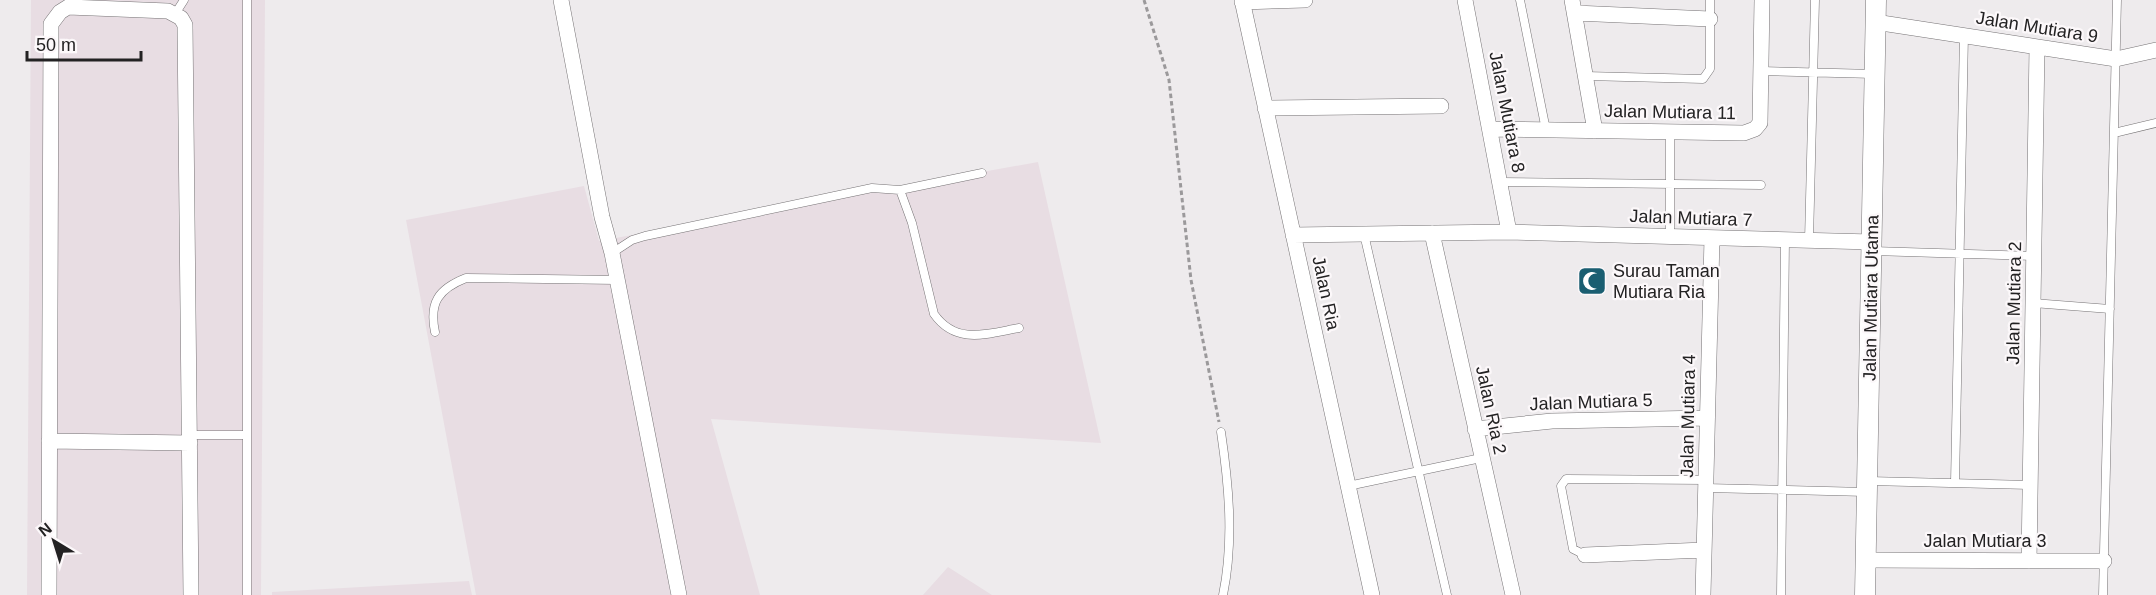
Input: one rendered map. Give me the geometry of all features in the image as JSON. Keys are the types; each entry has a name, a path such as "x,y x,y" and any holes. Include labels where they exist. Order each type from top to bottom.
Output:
{"street":[{"path":"561,0 602,217 612,253 679,595"},
{"path":"1242,1 1305,0"},
{"name":"Jalan Mutiara 8","path":"1466,0 1509,232"},
{"name":"Jalan Mutiara 11","path":"1490,129 1744,133 1755,129 1760,123 1762,0"},
{"name":"Jalan Mutiara Utama","path":"1865,595 1876,0"},
{"name":"Jalan Ria","path":"1242,1 1372,595"},
{"path":"1594,130 1574,6 1710,19"},
{"path":"49,595 51,24 60,12 68,7 168,11 175,14 185,25 191,595"},
{"name":"Jalan Mutiara 9","path":"1875,22 2116,59 2156,50"},
{"name":"Jalan Mutiara 2","path":"2029,561 2037,47"},
{"path":"1265,108 1441,106"},
{"name":"Jalan Mutiara 7","path":"1293,235 1509,232 1809,240 1871,247"},
{"name":"Jalan Ria 2","path":"1432,233 1513,595"},
{"name":"Jalan Mutiara 4","path":"1703,595 1712,238"},
{"name":"Jalan Mutiara 5","path":"1475,429 1552,421 1707,418"},
{"path":"49,441 190,439"},
{"path":"1585,555 1704,550"},
{"name":"Jalan Mutiara 3","path":"1866,560 2103,561"}],"lane":[{"path":"175,14 184,0"},
{"path":"247,0 247,595"},
{"path":"1520,0 1546,130"},
{"path":"1586,76 1703,79 1710,69 1710,0"},
{"path":"1809,240 1815,0"},
{"path":"2103,595 2117,0"},
{"path":"1955,483 1964,35"},
{"path":"1761,72 1875,74"},
{"path":"2114,133 2156,123"},
{"path":"1670,132 1670,237"},
{"path":"612,253 632,240 645,236 872,188 900,190 981,173"},
{"path":"1500,182 1761,185"},
{"path":"900,190 912,223 934,314 941,324 967,336 1019,328"},
{"path":"1364,234 1447,595"},
{"path":"1780,595 1785,240"},
{"path":"1871,247 1960,254 2034,256"},
{"path":"435,332 431,315 437,299 448,285 466,279 617,280"},
{"path":"2033,303 2110,309"},
{"path":"1221,432 1228,482 1229,517 1228,560 1223,595"},
{"path":"190,439 247,435"},
{"path":"1348,486 1481,458"},
{"path":"1585,555 1573,549 1561,486 1566,478 1782,490 1955,483 2030,485"}],"path":[{"path":"1144,0 1170,80 1191,280 1221,432"}],"shaded area":[{"path":"31,0 265,0 261,595 27,595"},
{"path":"1038,162 1101,443 711,419 760,595 476,595 406,220 584,186 599,241"},
{"path":"948,567 992,595 923,595"},
{"path":"469,581 472,595 272,595 272,592"}],"place":[{"name":"Surau Taman Mutiara Ria","path":"1592,281"}]}
